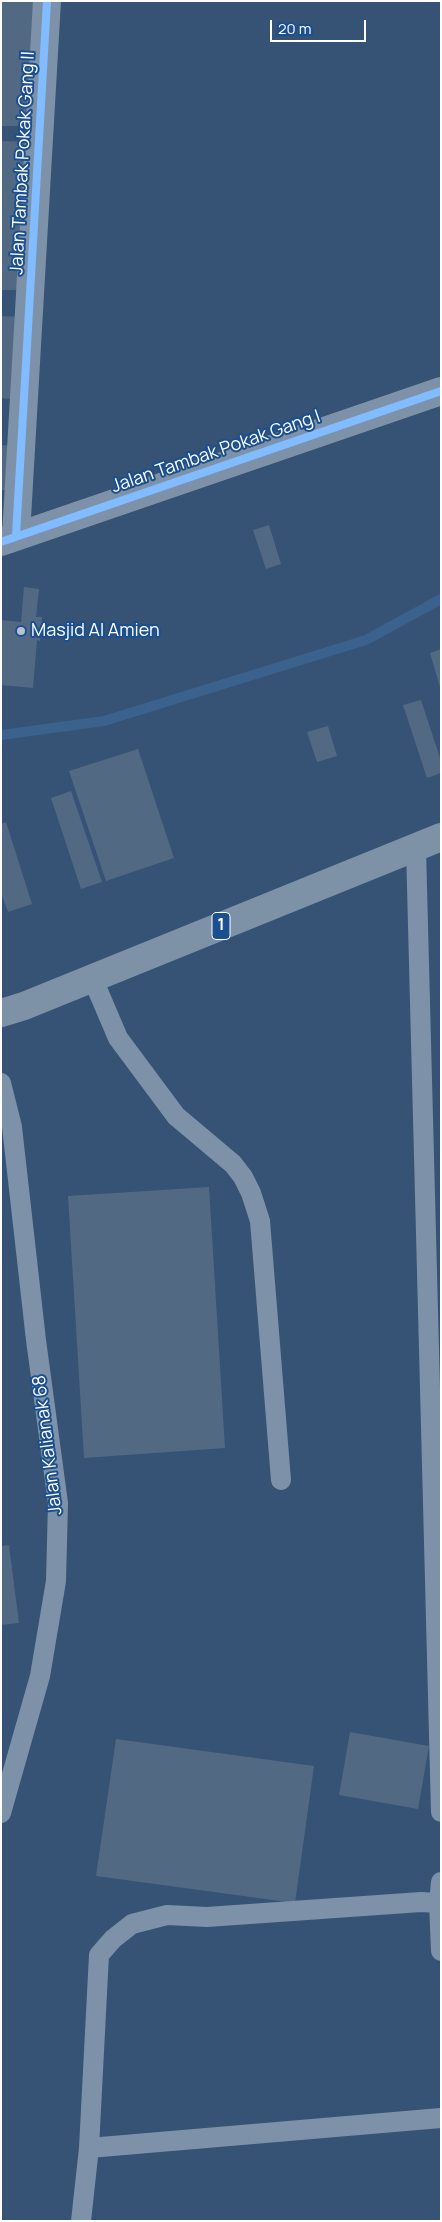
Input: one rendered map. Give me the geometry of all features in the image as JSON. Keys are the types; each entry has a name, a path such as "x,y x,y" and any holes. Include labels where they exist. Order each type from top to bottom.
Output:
{"highway":[{"name":"1","path":"1,1013 24,1006 441,838"}],"street":[{"name":"Jalan Tambak Pokak Gang II","path":"9,539 47,1"},
{"name":"Jalan Tambak Pokak Gang I","path":"9,539 441,391"}],"lane":[{"path":"416,848 441,1812"},
{"path":"92,977 118,1038 176,1116 233,1164 243,1177 251,1193 260,1221 281,1480"},
{"name":"Jalan Kalianak 68","path":"1,1083 12,1127 36,1340 58,1503 56,1582 40,1676 1,1813"},
{"path":"441,1882 439,1903 441,1951"},
{"path":"82,2221 89,2148 99,1955 113,1939 132,1924 167,1915 207,1917 420,1902 439,1903"},
{"path":"89,2148 441,2118"}],"building":[{"path":"1,1 36,1 34,126 1,126"},
{"path":"1,141 34,142 29,290 1,290"},
{"path":"1,316 26,317 22,400 1,398"},
{"path":"1,445 16,446 15,491 1,490"},
{"path":"269,525 281,564 266,569 253,530"},
{"name":"Masjid Al Amien","path":"24,587 39,589 36,617 42,617 40,641 37,640 33,688 1,685 1,620 21,622"},
{"path":"441,649 441,686 440,687 430,653"},
{"path":"421,700 441,761 441,773 427,778 403,705"},
{"path":"328,726 337,756 317,762 307,732"},
{"path":"138,749 174,858 106,881 69,771"},
{"path":"71,791 102,882 81,889 51,798"},
{"path":"6,822 32,904 8,912 1,893 1,824"},
{"path":"209,1187 225,1448 84,1458 68,1196"},
{"path":"9,1545 19,1623 1,1625 1,1546"},
{"path":"350,1732 429,1746 418,1809 339,1795"},
{"path":"116,1739 314,1766 295,1903 96,1876"}],"waterway":[{"path":"1,735 104,721 366,640 441,599"}],"cycle path":[{"path":"16,535 47,1"},
{"path":"1,542 441,391"}],"place":[{"name":"Masjid Al Amien","path":"21,631"}]}
